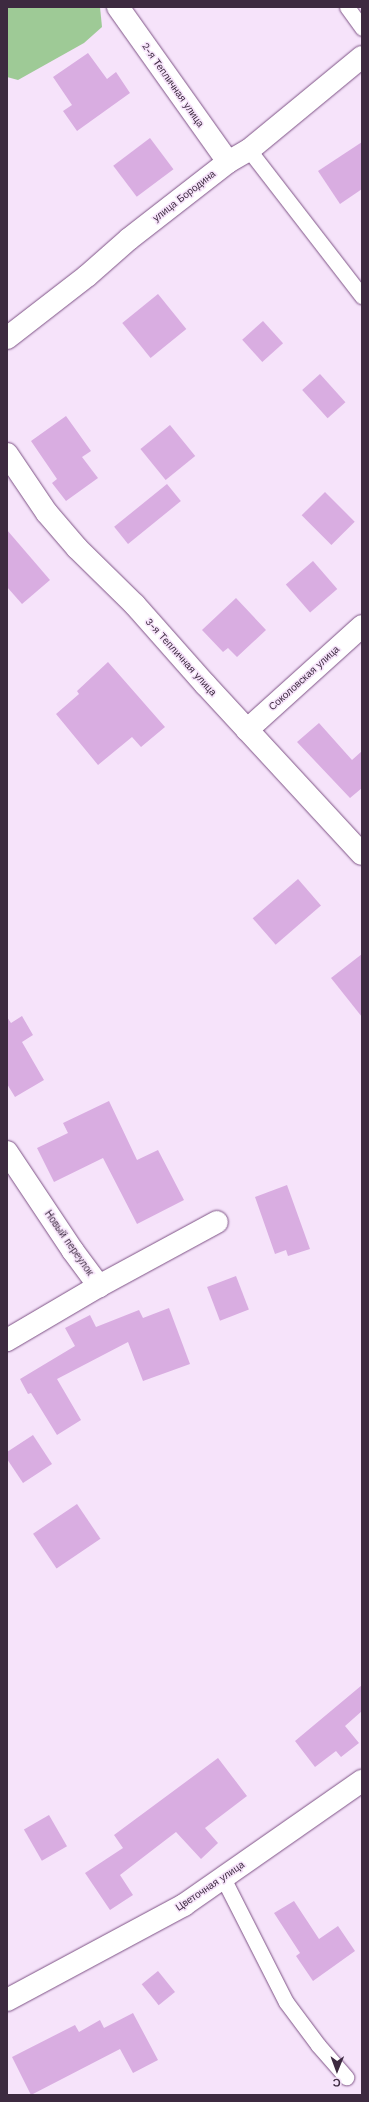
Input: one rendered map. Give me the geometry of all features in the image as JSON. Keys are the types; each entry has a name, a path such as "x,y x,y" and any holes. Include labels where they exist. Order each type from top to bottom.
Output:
{"street":[{"name":"2-я Тепличная улица","path":"118,7 228,162"},
{"name":"улица Бородина","path":"7,338 228,162 249,150 362,57"},
{"name":"3-я Тепличная улица","path":"7,454 47,513 77,548 135,605 247,730 362,854"},
{"name":"Соколовская улица","path":"247,730 362,626"},
{"name":"Новый переулок","path":"7,1152 73,1251 99,1286 7,1340"},
{"path":"99,1286 217,1222"},
{"name":"Цветочная улица","path":"7,2000 184,1905 362,1781"}],"lane":[{"path":"347,7 362,28"},
{"path":"249,150 362,296"},
{"path":"223,1878 286,2002 318,2045 346,2077"}],"green space":[{"path":"7,7 100,7 102,27 84,43 18,80 7,77"}],"building":[{"path":"88,53 107,79 116,72 130,93 77,131 63,111 72,105 53,77"},
{"path":"150,138 173,169 137,197 113,166"},
{"path":"362,142 362,189 340,204 318,171"},
{"path":"158,294 186,329 151,358 122,323"},
{"path":"263,321 283,343 262,362 242,340"},
{"path":"320,374 345,402 328,418 302,390"},
{"path":"66,416 91,451 82,457 98,478 66,501 52,483 57,479 31,441"},
{"path":"170,425 195,456 166,480 140,449"},
{"path":"167,484 181,501 128,544 114,527"},
{"path":"325,492 355,522 331,545 302,515"},
{"path":"7,530 50,580 22,604 7,587"},
{"path":"313,561 337,589 310,613 286,585"},
{"path":"236,598 266,630 237,657 228,648 223,652 202,630"},
{"path":"108,662 165,727 141,747 132,737 98,765 56,714 79,694 77,691"},
{"path":"319,723 352,760 362,751 362,788 350,798 297,742"},
{"path":"298,879 321,905 276,945 253,918"},
{"path":"362,954 362,1017 331,978"},
{"path":"22,1016 33,1035 22,1042 44,1080 15,1097 7,1084 7,1017 11,1023"},
{"path":"109,1101 137,1160 158,1150 184,1200 137,1224 103,1158 54,1182 37,1148 68,1133 63,1123"},
{"path":"287,1185 310,1249 288,1256 286,1250 275,1254 255,1197"},
{"path":"236,1276 249,1310 220,1321 207,1287"},
{"path":"169,1308 190,1364 143,1381 128,1342 57,1379 81,1420 57,1435 31,1393 28,1394 20,1379 75,1346 65,1328 90,1315 96,1327 139,1310 143,1318"},
{"path":"33,1435 52,1464 23,1483 7,1459 7,1452"},
{"path":"77,1504 100,1539 57,1568 33,1534"},
{"path":"362,1685 362,1711 345,1726 359,1743 341,1757 336,1751 315,1767 295,1741"},
{"path":"218,1758 247,1796 205,1828 218,1843 201,1859 176,1832 120,1875 133,1895 110,1910 85,1873 123,1848 114,1835"},
{"path":"49,1815 67,1846 42,1861 24,1830"},
{"path":"294,1901 319,1939 338,1926 355,1951 313,1981 296,1956 300,1953 274,1913"},
{"path":"158,1971 175,1992 159,2005 142,1984"},
{"path":"133,2013 158,2060 133,2073 120,2049 31,2095 12,2057 75,2025 79,2032 100,2020 104,2028"}]}
